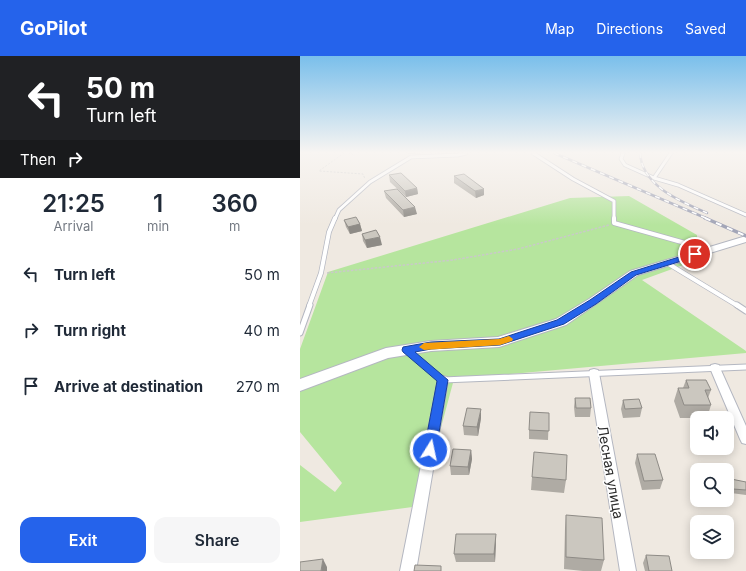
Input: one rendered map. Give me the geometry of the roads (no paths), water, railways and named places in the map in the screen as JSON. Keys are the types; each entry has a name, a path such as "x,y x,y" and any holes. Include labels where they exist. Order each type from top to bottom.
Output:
{"main road":[{"path":"300,385 386,353 431,346 500,342 561,322 593,302 634,273 746,239"}],"street":[{"path":"715,368 746,439"},
{"name":"Лесная улица","path":"594,373 628,571"},
{"path":"408,571 443,380"}],"lane":[{"path":"300,333 321,273 326,241 339,210 370,182 378,177"},
{"path":"570,177 614,201 614,223 710,250"},
{"path":"654,178 678,185 746,215"},
{"path":"667,263 746,311"},
{"path":"406,350 443,380 746,367"}],"railway":[{"path":"610,177 708,219"},
{"path":"650,177 664,191 707,213"},
{"path":"705,218 746,236"}]}
